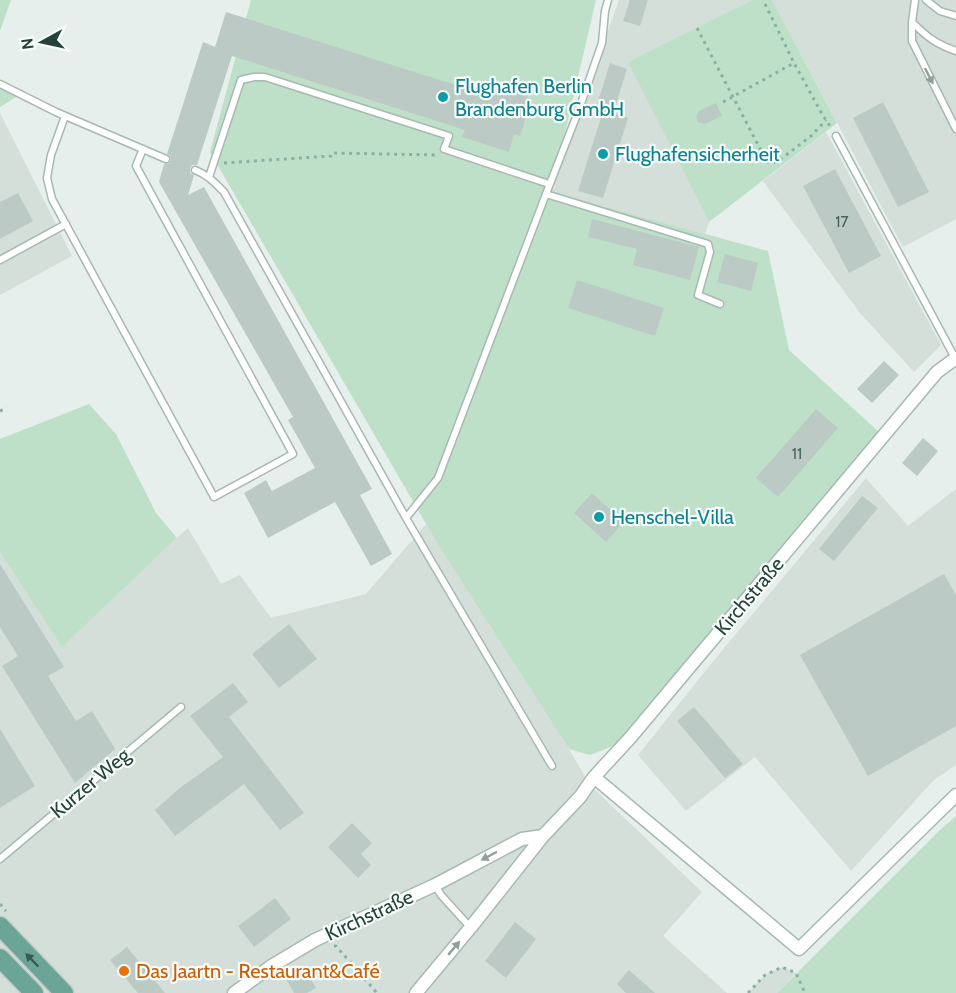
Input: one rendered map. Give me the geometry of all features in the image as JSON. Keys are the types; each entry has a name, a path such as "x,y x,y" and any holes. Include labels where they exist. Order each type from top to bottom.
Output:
{"main road":[{"path":"0,926 64,993"},
{"path":"0,958 34,993"}],"street":[{"name":"Kirchstraße","path":"416,993 543,836 580,798 594,777 638,729 937,372 956,358"},
{"path":"594,777 799,949 956,795"},
{"name":"Kirchstraße","path":"234,993 270,967 315,940 435,885 522,839 543,836"}],"lane":[{"path":"406,518 438,478 578,112 602,42 604,11 608,0"},
{"path":"915,0 912,41 956,129"},
{"path":"926,0 940,11 956,16"},
{"path":"912,22 928,39 956,51"},
{"path":"209,177 241,80 265,77 449,136 444,149 549,184"},
{"path":"0,84 65,116 166,159"},
{"path":"65,116 51,155 47,178 52,199 214,497 293,454 136,166 143,149"},
{"path":"836,136 956,358"},
{"path":"195,170 204,173 224,192 406,518 552,766"},
{"path":"546,194 708,244 710,252 698,295 720,304"},
{"path":"0,260 66,224"},
{"name":"Kurzer Weg","path":"0,859 181,707"},
{"path":"435,885 441,895 471,927"}],"path":[{"path":"765,4 794,63 836,136"},
{"path":"697,28 767,162 777,162 811,136 826,120"},
{"path":"723,102 794,63"},
{"path":"213,164 331,156 332,153 438,155 444,149"},
{"path":"0,411 7,408"},
{"path":"328,949 336,946 377,993"},
{"path":"748,993 765,975 782,968 796,974 805,993"}],"shaded area":[{"path":"619,0 752,0 629,62 709,222 705,234 550,192"},
{"path":"772,0 956,0 956,219 903,247"},
{"path":"0,113 72,256 0,295"},
{"path":"826,132 941,345 914,372 860,313 763,181"},
{"path":"866,478 908,526 956,489 956,765 934,780 851,871 755,757 686,811 638,755"},
{"path":"426,524 590,785 702,892 663,936 727,993 0,993 0,551 62,646 188,528 221,584 240,575 271,618 366,594"},
{"path":"782,967 796,973 777,993 748,993 765,975"}],"green space":[{"path":"0,0 11,0 0,31"},
{"path":"251,0 596,0 551,192 768,251 789,350 880,433 615,745 590,755 569,749 439,546 210,152"},
{"path":"752,0 772,0 837,123 709,222 628,62"},
{"path":"0,84 21,94 0,107"},
{"path":"89,404 116,434 156,513 177,538 62,647 0,552 0,439"},
{"path":"956,816 956,993 777,993 940,830"}],"building":[{"path":"630,0 648,0 640,26 623,21"},
{"path":"226,12 490,96 493,86 528,97 522,116 526,117 520,136 514,134 509,152 462,137 465,130 232,56 197,165 192,165 190,168 190,173 194,175 188,195 204,187 372,489 360,495 392,554 371,566 335,502 268,538 244,493 266,480 272,491 315,468 288,420 293,417 159,182 164,164 171,160 167,154 203,42 215,47"},
{"name":"Flughafensicherheit","path":"610,63 627,69 613,113 628,118 603,198 578,191 603,111 596,108"},
{"path":"883,102 929,192 898,207 853,118"},
{"path":"716,103 722,116 705,124 698,122 696,117 699,111"},
{"path":"835,169 881,256 849,273 803,186"},
{"path":"18,193 33,221 0,239 0,202"},
{"path":"592,219 699,247 690,280 633,265 637,249 588,237"},
{"path":"725,254 758,263 751,291 717,282"},
{"path":"577,280 664,308 655,336 568,308"},
{"path":"884,361 899,375 872,403 857,389"},
{"path":"816,409 838,428 778,497 756,478"},
{"path":"923,438 938,451 917,476 902,463"},
{"name":"Henschel-Villa","path":"592,493 624,522 606,542 574,513"},
{"path":"862,496 878,508 834,561 819,549"},
{"path":"0,564 64,667 48,676 76,721 92,711 115,749 75,783 2,666 18,656 0,627"},
{"path":"944,574 956,595 956,726 868,776 800,655"},
{"path":"289,624 317,659 279,688 252,654"},
{"path":"233,683 248,702 229,717 304,813 280,830 244,784 175,836 155,810 181,787 223,757 190,716"},
{"path":"694,707 743,764 725,778 677,721"},
{"path":"0,729 35,786 0,808"},
{"path":"352,823 372,843 361,854 371,865 358,878 328,847"},
{"path":"275,898 291,919 254,947 238,926"},
{"path":"515,922 536,939 506,978 485,961"},
{"path":"127,947 165,993 138,993 110,960"},
{"path":"304,968 316,988 307,993 294,993 286,979"},
{"path":"629,970 655,993 626,993 617,984"}],"place":[{"name":"Flughafen Berlin Brandenburg GmbH","path":"443,97"},
{"name":"Flughafensicherheit","path":"603,154"},
{"name":"Henschel-Villa","path":"599,517"},
{"name":"Das Jaartn - Restaurant&Café","path":"124,971"}]}
